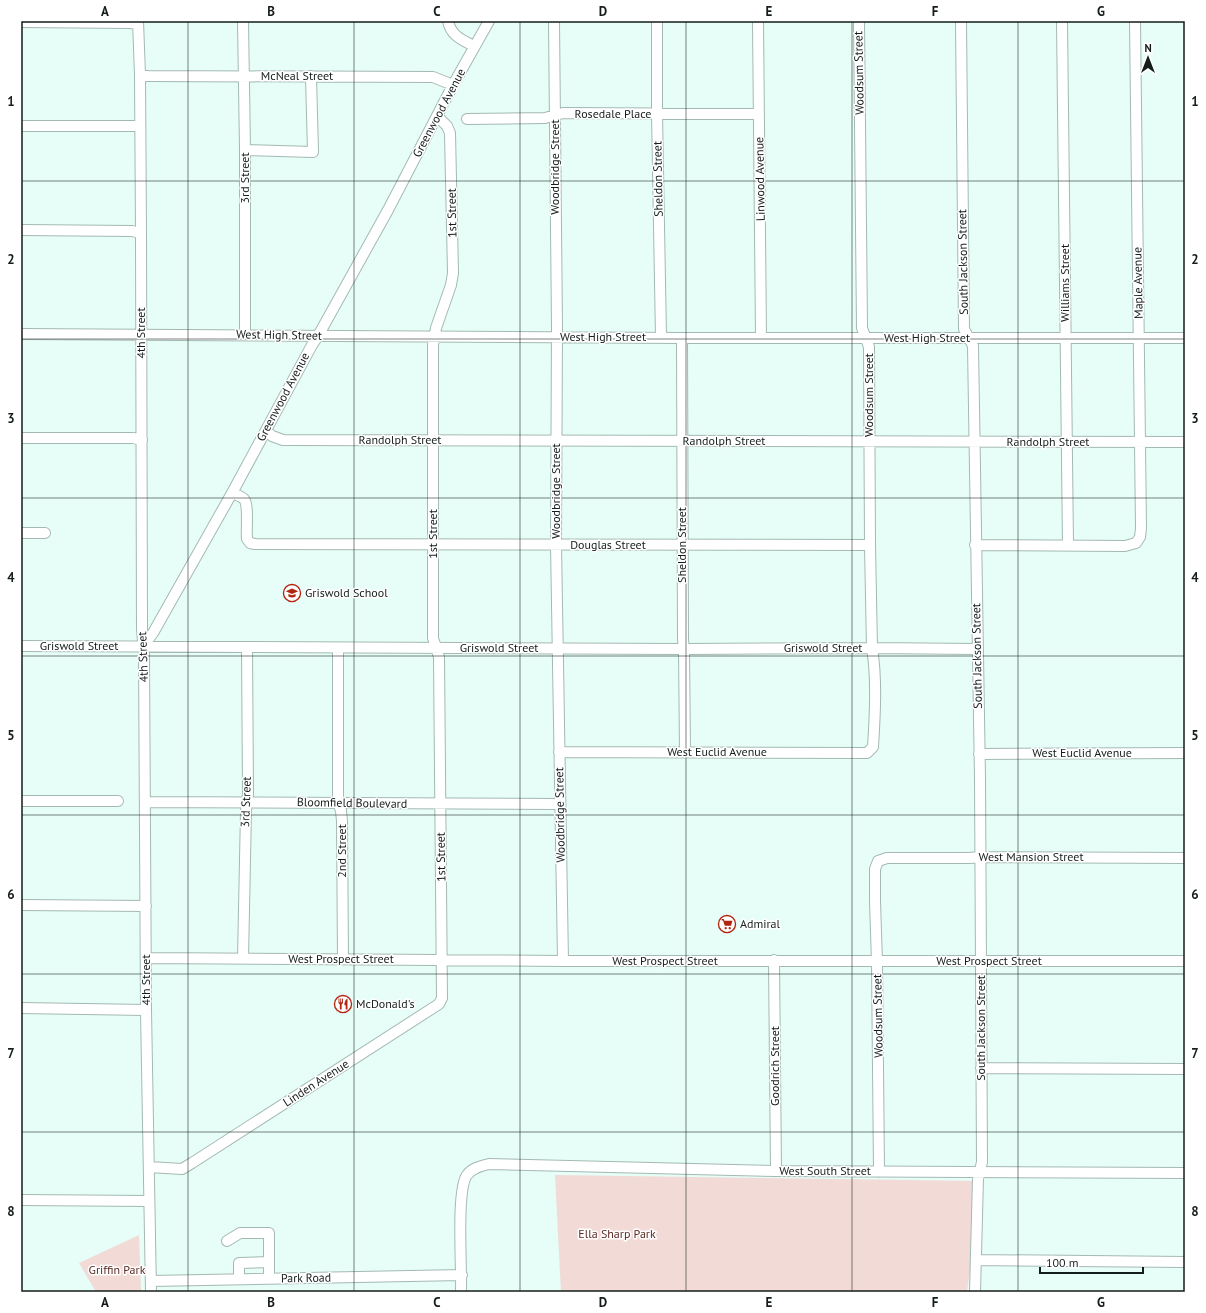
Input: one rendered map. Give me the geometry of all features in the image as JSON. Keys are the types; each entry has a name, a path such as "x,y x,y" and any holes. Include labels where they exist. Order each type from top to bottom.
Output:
{"street":[{"name":"3rd Street","path":"243,21 245,335"},
{"path":"448,21 453,34 474,46"},
{"name":"Greenwood Avenue","path":"144,646 153,633 232,493 312,345 388,210 453,85 489,21"},
{"name":"Woodbridge Street","path":"554,21 556,544 559,804 563,961"},
{"name":"Sheldon Street","path":"657,21 661,337"},
{"name":"Linwood Avenue","path":"758,21 761,338"},
{"name":"Woodsum Street","path":"858,21 862,328 869,347 870,544 872,648 874,660 873,747"},
{"name":"South Jackson Street","path":"961,21 964,329 972,346 979,754 982,1162 978,1179 975,1292"},
{"name":"Williams Street","path":"1062,21 1068,545"},
{"name":"Maple Avenue","path":"1068,545 1125,546 1136,543 1141,528 1135,21"},
{"path":"21,22 138,23"},
{"name":"4th Street","path":"138,23 140,75 142,629 144,646 146,1010 149,1167 148,1201 151,1292"},
{"name":"McNeal Street","path":"140,75 433,76 453,85"},
{"path":"245,150 313,152 311,76"},
{"name":"Rosedale Place","path":"467,118 545,118 563,114 759,114"},
{"name":"1st Street","path":"437,116 450,133 453,273 451,285 436,328 433,345 433,638 439,657 442,959"},
{"path":"21,126 140,126"},
{"path":"21,230 141,232"},
{"name":"West High Street","path":"21,334 682,338 1185,338"},
{"name":"Sheldon Street","path":"682,338 682,640 684,649 685,752"},
{"name":"Randolph Street","path":"266,430 272,436 283,440 1185,442"},
{"path":"21,438 134,438 142,440"},
{"name":"Douglas Street","path":"232,493 245,500 247,539 250,543 255,544 870,544"},
{"path":"21,534 45,533"},
{"path":"975,545 1068,545"},
{"name":"Griswold Street","path":"21,646 977,649"},
{"name":"3rd Street","path":"243,958 247,802 247,646"},
{"name":"2nd Street","path":"338,648 338,802 342,821 342,959"},
{"name":"West Euclid Avenue","path":"559,752 867,753 873,747"},
{"name":"West Euclid Avenue","path":"979,754 1185,753"},
{"path":"21,801 118,801"},
{"name":"Bloomfield Boulevard","path":"145,802 559,804"},
{"name":"West Mansion Street","path":"878,862 887,858 970,858 979,856 1185,858"},
{"name":"Woodsum Street","path":"878,862 875,869 875,901 879,1172"},
{"path":"21,905 146,906"},
{"name":"West Prospect Street","path":"146,958 563,961 774,960 877,962 1185,961"},
{"name":"Linden Avenue","path":"149,1167 182,1169 439,1004 442,998 442,959"},
{"name":"Goodrich Street","path":"774,960 776,1171"},
{"path":"21,1008 146,1010"},
{"path":"981,1068 1185,1069"},
{"name":"West South Street","path":"462,1275 460,1226 462,1189 467,1175 472,1170 489,1164 776,1171 1185,1173"},
{"path":"21,1200 148,1201"},
{"path":"227,1241 240,1233 269,1233 270,1279"},
{"path":"977,1260 1185,1262"},
{"path":"239,1279 239,1263 269,1262"},
{"path":"461,1292 462,1275"},
{"name":"Park Road","path":"151,1281 462,1275"}],"green space":[{"name":"Ella Sharp Park","path":"555,1175 981,1181 967,1292 561,1292"},
{"name":"Griffin Park","path":"139,1235 141,1290 139,1292 96,1292 79,1263"}],"place":[{"name":"Griswold School","path":"292,593"},
{"name":"Admiral","path":"727,924"},
{"name":"McDonald's","path":"343,1004"}]}
